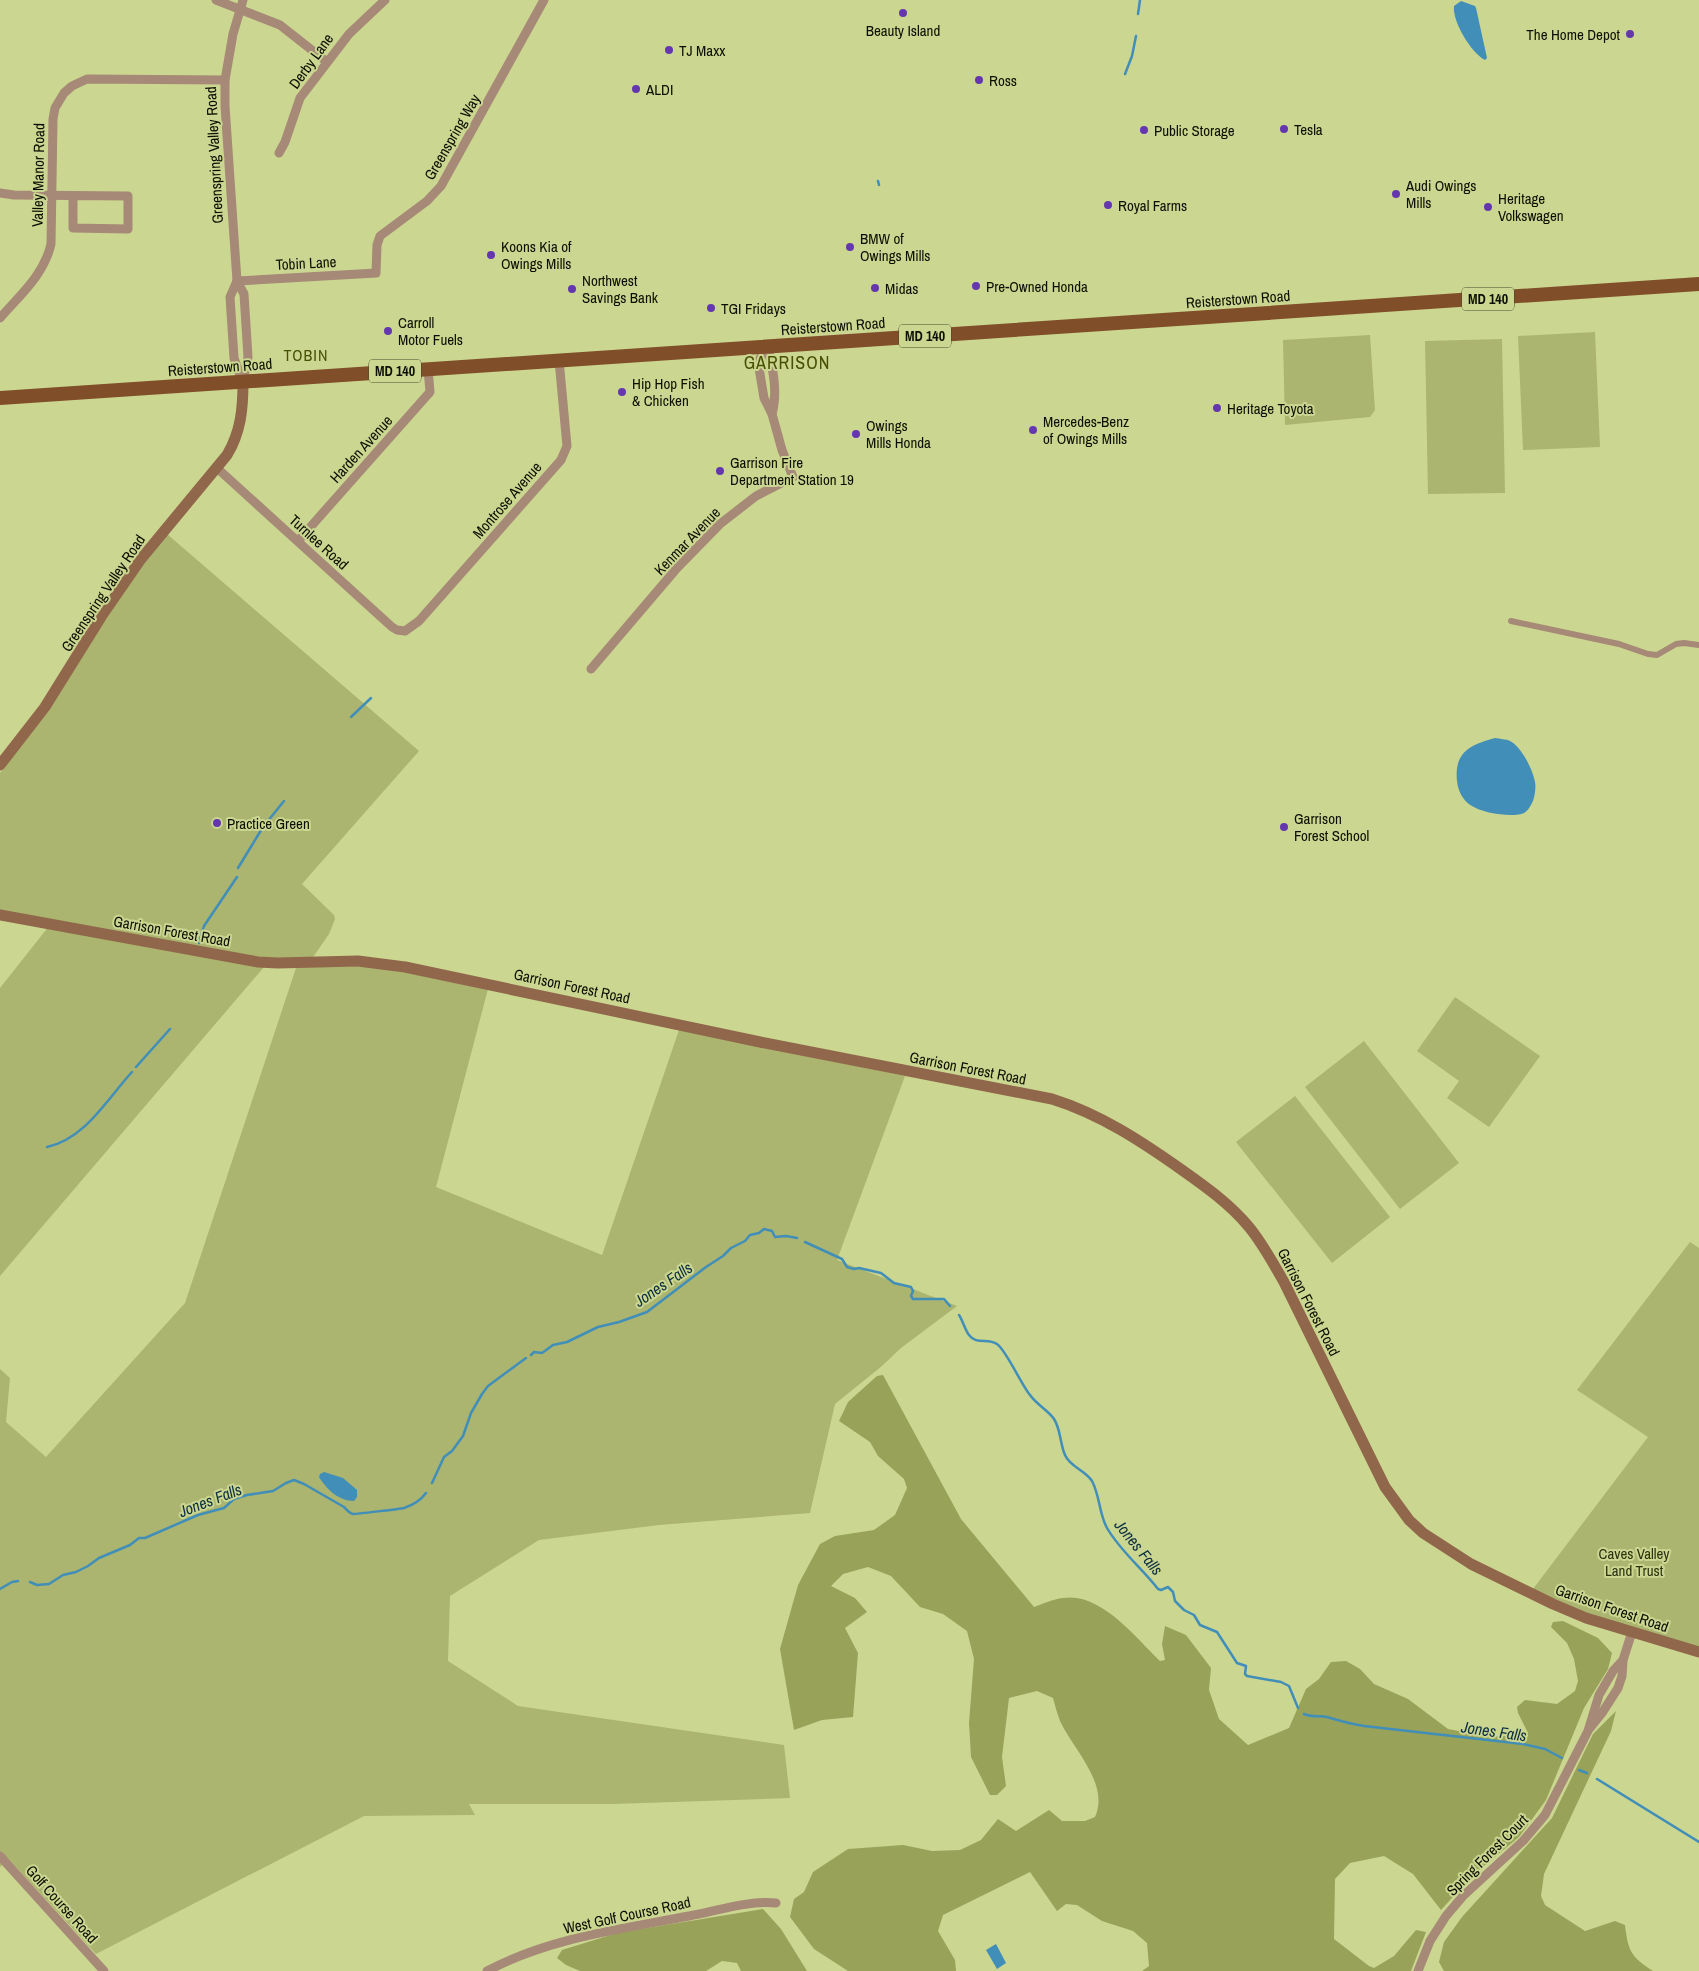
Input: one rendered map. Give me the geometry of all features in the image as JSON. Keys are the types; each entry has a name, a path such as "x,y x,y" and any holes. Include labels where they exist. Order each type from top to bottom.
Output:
{"main road":[{"name":"Reisterstown Road","path":"0,398 1699,284"},
{"name":"Greenspring Valley Road","path":"0,766 45,707 101,617 141,559 218,469 231,449 239,429 243,401 242,382"},
{"name":"Garrison Forest Road","path":"0,915 258,962 358,961 405,967 770,1044 1052,1099 1091,1114 1152,1149 1182,1170 1222,1200 1248,1226 1271,1259 1284,1282 1385,1487 1409,1520 1438,1544 1470,1564 1553,1604 1586,1618 1699,1652"}],"street":[{"path":"216,0 280,25 327,62"},
{"name":"Greenspring Valley Road","path":"242,382 248,357 244,294 237,281 225,106 225,80 228,58 243,0"},
{"name":"Derby Lane","path":"279,152 285,142 300,98 349,34 383,4 385,0"},
{"name":"Greenspring Way","path":"376,273 377,245 380,236 427,201 441,186 544,0"},
{"name":"Valley Manor Road","path":"0,318 35,278 48,257 51,244 53,119 59,100 72,86 87,79 100,78 225,80"},
{"path":"0,193 52,196 73,196 128,196 128,229 73,228 73,196"},
{"name":"Tobin Lane","path":"237,281 376,273"},
{"name":"Greenspring Valley Road","path":"237,281 230,297 234,358 242,382"},
{"name":"Kenmar Avenue","path":"591,669 677,568 720,524 756,496 793,476 782,450 772,414 764,398 758,362 767,346"},
{"name":"Kenmar Avenue","path":"767,346 772,363 776,400 772,414"},
{"name":"Montrose Avenue","path":"405,631 419,621 565,452 566,435 559,360"},
{"name":"Harden Avenue","path":"298,541 430,392 428,369"},
{"name":"Turnlee Road","path":"218,469 392,627 405,631"},
{"path":"1510,621 1619,644 1648,654 1657,655 1676,644 1699,645"},
{"name":"Spring Forest Court","path":"1588,1730 1602,1713 1618,1688 1622,1676 1623,1660 1632,1632"},
{"name":"Spring Forest Court","path":"1418,1971 1430,1941 1446,1916 1463,1896 1522,1841 1545,1815 1588,1730 1600,1695 1613,1671 1623,1660"},
{"name":"Golf Course Road","path":"0,1856 104,1971"},
{"name":"West Golf Course Road","path":"487,1971 513,1957 556,1943 732,1908 766,1902 776,1903"}],"green space":[{"path":"1595,332 1600,447 1523,450 1518,336"},
{"path":"1370,335 1375,410 1370,417 1285,425 1283,340"},
{"path":"1502,339 1505,493 1428,494 1425,341"},
{"path":"167,534 419,751 302,884 334,915 335,919 329,934 307,966 378,967 488,989 436,1187 602,1255 679,1030 905,1076 837,1260 957,1306 901,1348 835,1404 810,1513 659,1525 539,1540 450,1596 448,1661 518,1706 784,1745 790,1798 613,1804 469,1804 475,1815 364,1816 96,1954 9,1859 0,1867 0,1369 10,1378 6,1422 46,1457 185,1303 296,968 264,967 0,1276 0,988 53,921 0,911 0,773 51,708 102,625 140,569"},
{"path":"1455,997 1540,1056 1489,1127 1447,1098 1459,1081 1417,1051"},
{"path":"1364,1041 1459,1163 1400,1209 1305,1087"},
{"path":"1295,1096 1390,1217 1332,1263 1236,1142"},
{"name":"Caves Valley Land Trust","path":"1690,1242 1699,1248 1699,1648 1588,1614 1533,1589 1648,1437 1577,1390"},
{"path":"883,1375 961,1519 1034,1607 1063,1598 1077,1598 1091,1602 1104,1609 1129,1629 1160,1661 1165,1660 1162,1644 1165,1626 1186,1635 1211,1668 1209,1690 1219,1719 1248,1745 1289,1728 1306,1689 1319,1679 1331,1662 1346,1661 1360,1669 1374,1684 1408,1699 1448,1729 1491,1737 1528,1733 1517,1707 1525,1700 1557,1704 1575,1691 1578,1681 1574,1659 1567,1643 1551,1627 1553,1622 1563,1621 1598,1638 1612,1653 1608,1669 1584,1708 1546,1800 1519,1837 1472,1876 1441,1910 1413,1874 1384,1856 1350,1863 1335,1879 1334,1939 1374,1968 1394,1956 1416,1930 1426,1932 1411,1971 1142,1971 1149,1966 1147,1943 1133,1931 1102,1921 1077,1905 1066,1904 1057,1911 1030,1872 943,1915 938,1931 955,1960 956,1971 848,1971 814,1949 790,1917 794,1899 804,1892 813,1872 848,1849 903,1845 932,1851 960,1850 981,1840 998,1819 1016,1831 1049,1810 1062,1821 1085,1821 1095,1817 1098,1805 1098,1792 1094,1780 1060,1721 1053,1698 1037,1691 1009,1698 1002,1757 1006,1786 997,1795 990,1795 971,1757 969,1723 974,1659 967,1631 943,1614 920,1607 891,1576 868,1567 843,1574 831,1586 855,1598 867,1612 845,1628 858,1653 853,1717 822,1720 794,1730 780,1649 798,1585 820,1544 835,1536 874,1530 895,1515 907,1488 904,1479 878,1456 870,1442 839,1421 848,1402 877,1376"},
{"path":"1616,1711 1611,1731 1544,1874 1541,1896 1545,1905 1585,1931 1615,1921 1625,1925 1629,1947 1635,1957 1653,1971 1444,1971 1439,1962 1444,1942 1462,1917 1552,1818 1593,1734"},
{"path":"763,1909 781,1929 807,1971 741,1971 737,1963 722,1961 706,1971 580,1971 566,1965 557,1958 562,1950 617,1933"}],"water":[{"path":"1461,1 1476,8 1487,58 1485,60 1474,51 1459,28 1454,6"},
{"path":"1495,738 1508,740 1514,744 1526,759 1532,771 1535,794 1533,801 1524,813 1505,815 1477,809 1464,799 1458,788 1457,771 1461,756 1471,747"},
{"path":"324,1472 343,1478 357,1490 357,1497 354,1501 338,1497 330,1490 319,1477"},
{"path":"996,1944 1006,1963 997,1969 986,1950"}],"waterway":[{"path":"1138,14 1140,0"},
{"path":"1125,74 1132,56 1136,36"},
{"path":"878,181 879,185"},
{"path":"351,717 371,698"},
{"path":"238,868 263,827 284,801"},
{"path":"199,943 204,926 237,877"},
{"path":"136,1067 170,1029"},
{"path":"47,1147 61,1143 84,1127 132,1072"},
{"name":"Jones Falls","path":"531,1355 534,1352 542,1353 553,1345 567,1342 598,1327 647,1312 723,1256 731,1248 745,1241 750,1235 759,1233 764,1229 772,1231 775,1237 797,1238"},
{"name":"Jones Falls","path":"805,1242 842,1259 847,1267 881,1273 894,1283 911,1287 913,1299 944,1299 950,1306"},
{"name":"Jones Falls","path":"959,1315 972,1338 979,1341 994,1342 1001,1347 1030,1395 1054,1419 1067,1459 1092,1481 1097,1493 1104,1523 1125,1552 1158,1589 1161,1590 1168,1587 1173,1592 1175,1601 1184,1610 1194,1615 1200,1625 1217,1632 1237,1663 1246,1666 1245,1674 1247,1676 1281,1682 1289,1686 1298,1708"},
{"name":"Jones Falls","path":"432,1483 444,1457 452,1451 463,1436 471,1413 488,1386 526,1358"},
{"name":"Jones Falls","path":"30,1582 37,1585 49,1584 63,1575 76,1572 99,1558 130,1545 139,1538 145,1538 198,1515 224,1508 234,1499 273,1491 294,1480 344,1507 353,1514 404,1508 417,1502 426,1493"},
{"name":"Jones Falls","path":"0,1589 12,1582 18,1581"},
{"name":"Jones Falls","path":"1304,1714 1327,1717 1364,1726 1523,1744 1545,1749 1562,1758"},
{"name":"Jones Falls","path":"1579,1770 1587,1773"},
{"name":"Jones Falls","path":"1597,1779 1699,1842"}],"place":[{"name":"Beauty Island","path":"903,13"},
{"name":"The Home Depot","path":"1630,34"},
{"name":"TJ Maxx","path":"669,50"},
{"name":"Ross","path":"979,80"},
{"name":"ALDI","path":"636,89"},
{"name":"Tesla","path":"1284,129"},
{"name":"Public Storage","path":"1144,130"},
{"name":"Audi Owings Mills","path":"1396,194"},
{"name":"Royal Farms","path":"1108,205"},
{"name":"Heritage Volkswagen","path":"1488,207"},
{"name":"BMW of Owings Mills","path":"850,247"},
{"name":"Koons Kia of Owings Mills","path":"491,255"},
{"name":"Pre-Owned Honda","path":"976,286"},
{"name":"Midas","path":"875,288"},
{"name":"Northwest Savings Bank","path":"572,289"},
{"name":"TGI Fridays","path":"711,308"},
{"name":"Carroll Motor Fuels","path":"388,331"},
{"name":"Hip Hop Fish & Chicken","path":"622,392"},
{"name":"Heritage Toyota","path":"1217,408"},
{"name":"Mercedes-Benz of Owings Mills","path":"1033,430"},
{"name":"Owings Mills Honda","path":"856,434"},
{"name":"Garrison Fire Department Station 19","path":"720,471"},
{"name":"Practice Green","path":"217,823"},
{"name":"Garrison Forest School","path":"1284,827"}],"district":[{"name":"TOBIN","path":"306,355"},
{"name":"GARRISON","path":"787,362"}]}
